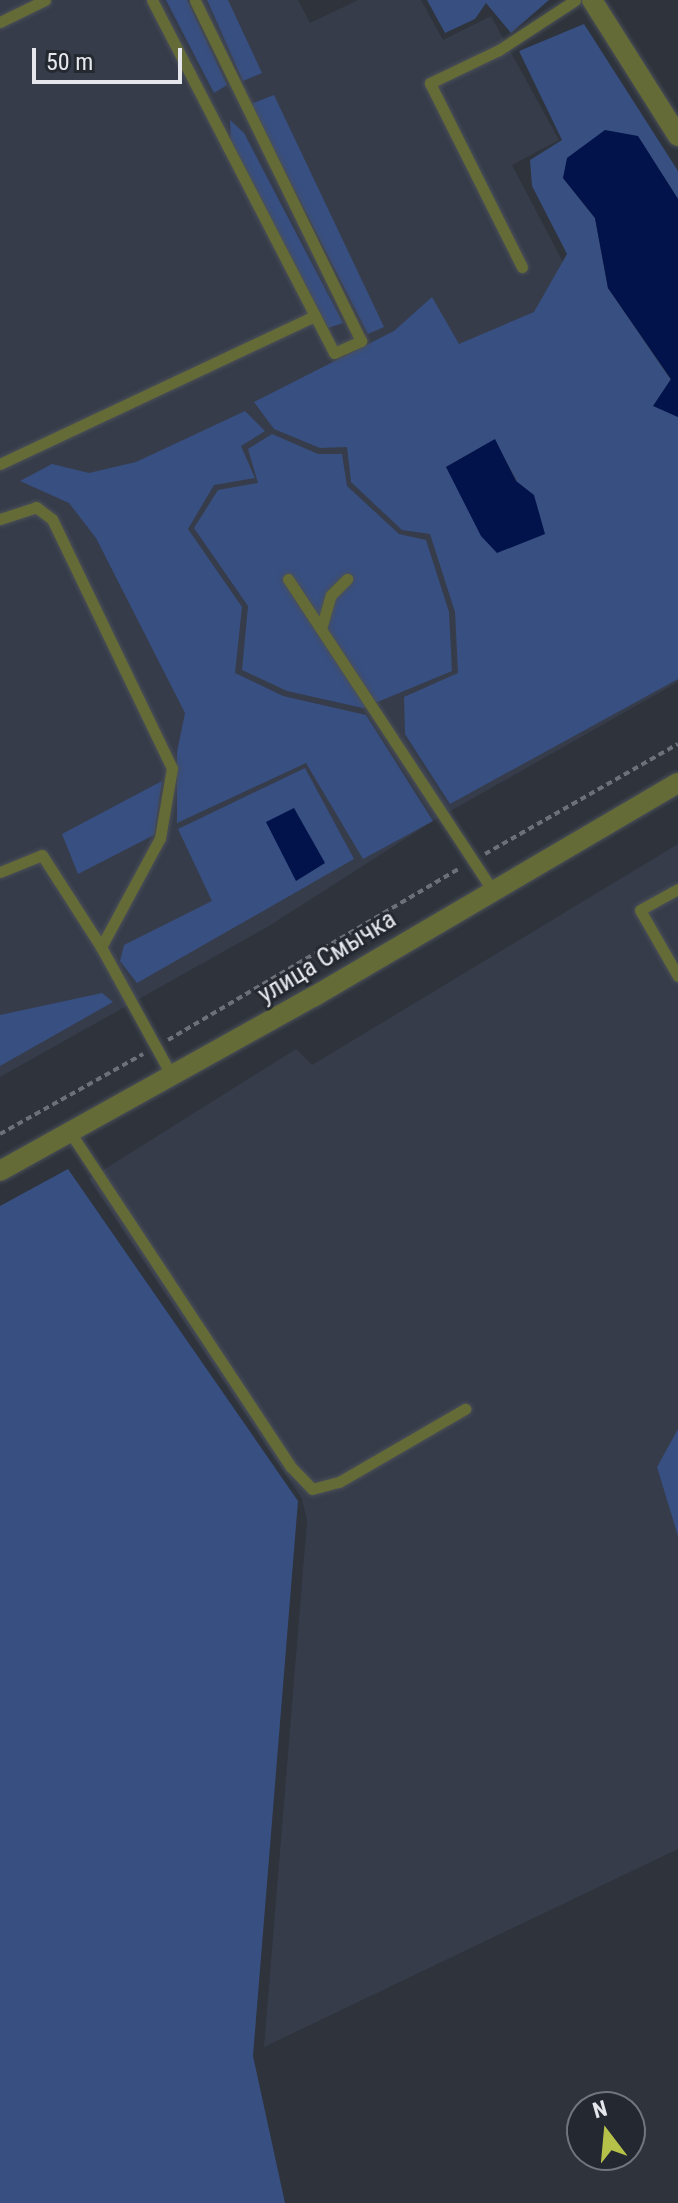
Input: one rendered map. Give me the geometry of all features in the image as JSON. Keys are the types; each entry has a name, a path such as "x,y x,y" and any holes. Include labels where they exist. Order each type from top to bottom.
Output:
{"street":[{"path":"592,0 678,136"},
{"name":"улица Смычка","path":"0,1171 172,1076 678,783"}],"lane":[{"path":"152,0 334,353 361,341 195,0"},
{"path":"522,267 430,83 499,50 575,0"},
{"path":"0,22 40,1"},
{"path":"0,464 315,316"},
{"path":"0,519 36,507 52,519 172,768 160,838 101,947"},
{"path":"288,579 492,889"},
{"path":"321,629 331,595 347,579"},
{"path":"0,872 42,855 101,947 172,1076"},
{"path":"678,889 640,910 678,976"},
{"path":"70,1132 291,1467 312,1489 339,1482 465,1409"}],"path":[{"path":"0,1134 678,744"}],"shaded area":[{"path":"0,0 298,0 310,23 358,0 421,0 443,40 491,16 559,140 512,165 636,401 678,422 678,682 433,821 269,926 0,1077"},
{"path":"166,0 187,0 227,85 214,93"},
{"path":"207,0 228,0 262,73 243,81"},
{"path":"427,0 549,0 511,33 486,3 475,19 445,33"},
{"path":"584,24 678,171 678,199 638,137 563,178 595,218 608,288 671,380 654,405 678,417 678,679 450,804 405,734 404,697 458,673 455,612 430,534 402,530 351,482 347,447 320,448 274,429 254,402 394,331 432,297 459,344 534,312 567,254 532,186 530,160 562,140 519,51","holes":["494,440 517,481 446,467"]},
{"path":"274,95 384,327 368,334 251,104"},
{"path":"230,120 244,133 343,323 328,328 231,142"},
{"path":"605,130 638,136 678,199 678,417 653,406 671,379 608,288 595,218 563,178 567,158"},
{"path":"245,411 265,431 241,446 255,478 214,485 188,529 242,607 235,673 283,696 366,715 433,821 363,859 306,763 177,823 177,752 185,713 96,538 69,503 20,481 52,464 89,473 136,462"},
{"path":"272,434 318,454 342,454 347,486 399,534 426,540 449,612 452,671 363,708 287,691 242,670 248,606 194,528 218,490 258,483 248,449"},
{"path":"495,439 516,481 534,495 545,534 497,553 481,536 446,467"},
{"path":"305,768 354,859 137,983 120,961 124,945 212,901 178,829"},
{"path":"162,781 154,835 78,874 62,834"},
{"path":"294,808 325,863 296,881 266,822"},
{"path":"678,844 678,1849 264,2047 307,1521 302,1499 89,1179 296,1049 312,1065"},
{"path":"102,993 113,1002 0,1066 0,1015"},
{"path":"68,1169 298,1501 253,2056 285,2203 0,2203 0,1206"},
{"path":"678,1429 678,1536 657,1467"}]}
